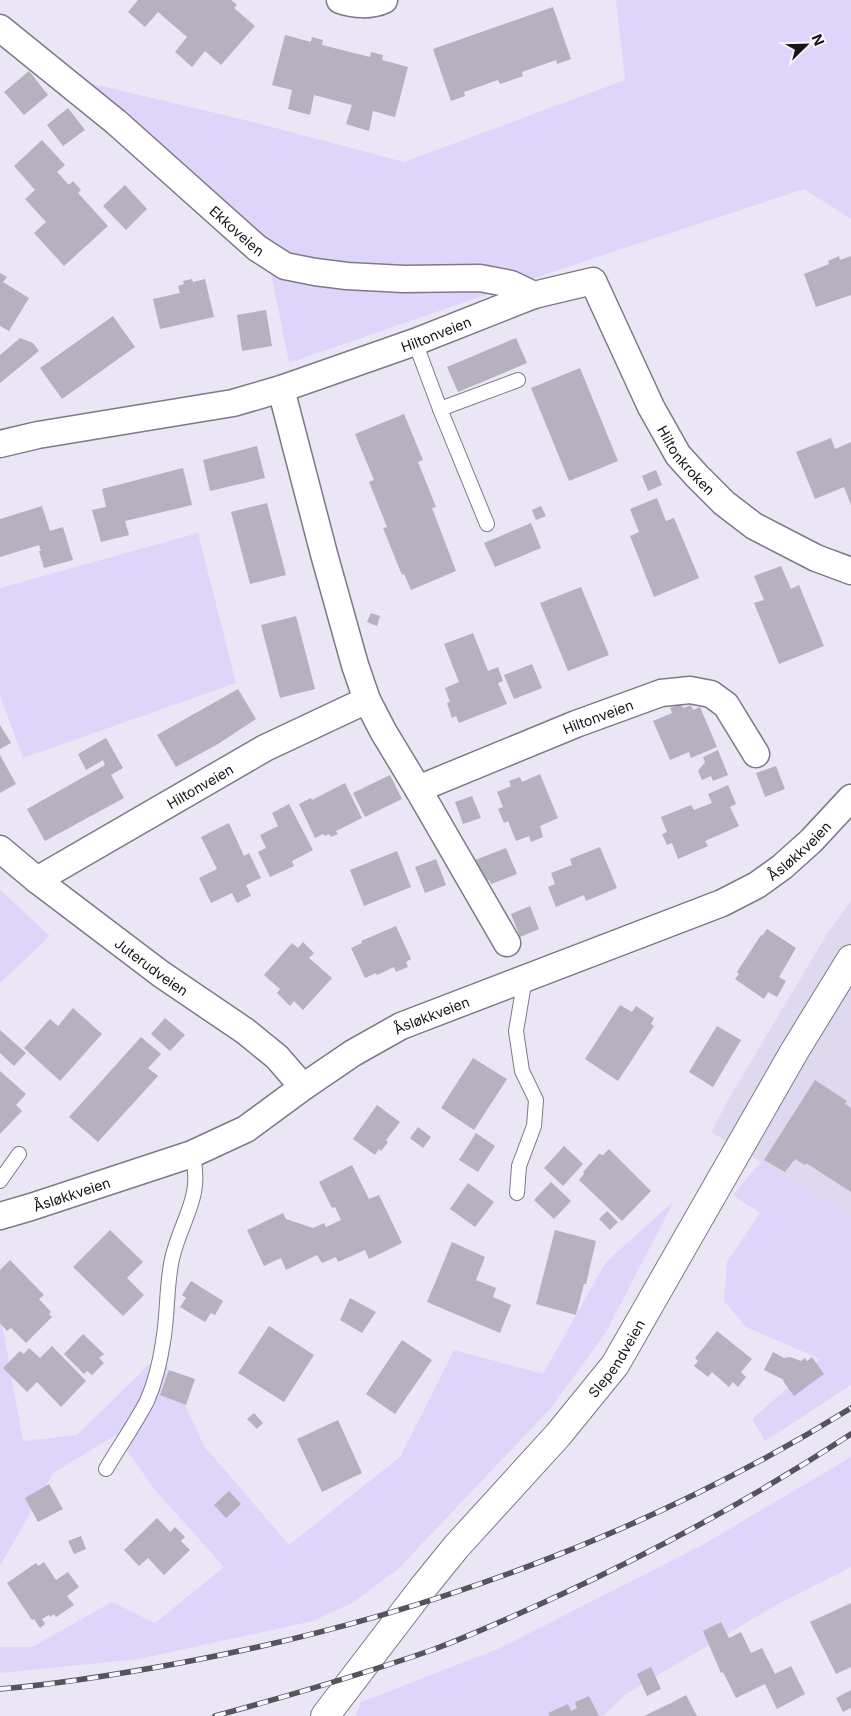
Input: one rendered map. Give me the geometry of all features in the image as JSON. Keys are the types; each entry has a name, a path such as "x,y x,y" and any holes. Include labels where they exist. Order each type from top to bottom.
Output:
{"main road":[{"name":"Slependveien","path":"325,1716 451,1554 558,1435 615,1365 794,1052 851,958"}],"street":[{"path":"340,0 350,3 376,4 384,0"},
{"name":"Ekkoveien","path":"0,28 116,122 257,248 285,266 347,276 404,279 480,278 511,284 534,295"},
{"name":"Hiltonveien","path":"0,444 38,435 233,403 415,342 534,295 593,281"},
{"name":"Hiltonkroken","path":"593,281 651,407 678,455 724,502 754,526 816,558 851,571"},
{"path":"280,388 324,554 355,665 367,700 383,731 418,788 506,943"},
{"name":"Hiltonveien","path":"418,788 576,724 662,693 690,690 711,694 726,705 756,754"},
{"name":"Hiltonveien","path":"37,880 265,748 367,700"},
{"name":"Åsløkkveien","path":"1,1214 192,1154 246,1129 353,1053 401,1026 722,903 757,885 782,867 811,841 851,798"},
{"name":"Juterudveien","path":"0,849 37,880 161,974 245,1031 277,1057 303,1087"}],"lane":[{"path":"415,342 487,524"},
{"path":"440,409 518,380"},
{"path":"517,1193 519,1166 534,1126 536,1100 522,1071 516,1031 525,978"},
{"path":"0,1181 19,1154"},
{"path":"106,1469 146,1401 153,1384 164,1342 172,1260 196,1186 195,1164 192,1154"}],"shaded area":[{"path":"616,0 851,0 851,219 804,189 555,271 289,363 263,233 76,80 249,121 404,162 625,80"},
{"path":"198,533 236,683 23,758 0,695 0,588"},
{"path":"0,890 50,936 0,983"},
{"path":"851,901 851,1216 711,1132 827,934"},
{"path":"761,1162 851,1216 851,1385 765,1441 752,1419 820,1359 746,1327 724,1301 727,1262 760,1213 733,1195"},
{"path":"674,1201 605,1334 550,1409 398,1569 354,1602 313,1621 139,1659 0,1673 0,1647 32,1647 112,1602 155,1623 224,1567 155,1490 116,1435 53,1473 0,1566 0,1312 23,1441 77,1435 161,1353 204,1446 289,1545 400,1457 454,1350 543,1374 606,1262"},
{"path":"851,1457 851,1567 778,1604 626,1694 603,1716 356,1716 361,1702 498,1649 706,1543"}],"building":[{"path":"138,0 231,0 237,5 234,8 255,26 221,65 205,51 192,67 175,52 187,37 158,12 145,27 128,12"},
{"path":"553,7 571,59 557,64 556,60 522,72 523,76 500,84 498,80 464,92 465,96 451,101 433,49"},
{"path":"285,35 311,42 312,37 323,40 322,45 370,57 371,52 383,55 382,60 408,67 395,117 373,111 369,131 346,124 352,105 314,95 310,115 288,109 292,90 272,85"},
{"path":"29,71 48,95 24,115 4,92"},
{"path":"68,108 85,130 63,146 47,125"},
{"path":"42,140 65,165 57,172 68,184 73,181 81,190 78,193 108,226 64,266 34,233 46,222 25,199 35,190 14,166"},
{"path":"125,185 147,209 126,230 103,206"},
{"path":"839,256 840,260 851,256 851,295 816,307 804,274 829,264 828,261"},
{"path":"0,273 7,277 3,282 29,298 9,331 0,326"},
{"path":"192,279 193,282 205,279 214,317 160,329 153,299 180,293 178,286 184,284 183,281"},
{"path":"266,310 272,346 242,351 237,315"},
{"path":"113,316 135,347 62,399 40,368"},
{"path":"20,338 33,343 39,351 0,383 0,355"},
{"path":"516,338 527,363 458,392 447,367"},
{"path":"580,368 618,461 569,481 531,388"},
{"path":"404,414 423,460 418,462 436,507 432,508 456,571 411,590 404,574 402,575 383,528 387,527 369,482 374,480 355,434"},
{"path":"831,438 835,449 851,442 851,505 844,487 815,499 796,452"},
{"path":"257,446 265,478 210,491 203,460"},
{"path":"183,468 192,505 125,521 129,535 101,542 92,510 106,507 102,489"},
{"path":"656,470 662,485 648,491 642,476"},
{"path":"657,498 666,521 674,518 699,578 654,597 630,536 639,532 630,509"},
{"path":"267,503 286,575 250,584 231,512"},
{"path":"42,506 50,531 63,527 73,560 44,568 39,545 0,557 0,519"},
{"path":"541,506 546,516 536,520 532,510"},
{"path":"531,523 541,548 495,567 484,543"},
{"path":"781,566 791,589 799,585 824,646 779,664 754,603 764,600 754,576"},
{"path":"581,587 609,655 568,671 540,603"},
{"path":"371,613 380,616 377,626 367,622"},
{"path":"296,616 315,689 280,698 261,625"},
{"path":"473,633 488,671 498,667 503,681 498,683 507,704 459,723 456,716 452,718 447,703 450,702 445,688 459,682 444,644"},
{"path":"532,664 542,688 514,699 504,675"},
{"path":"238,689 256,719 218,744 176,767 157,735"},
{"path":"681,704 683,708 691,705 693,710 700,707 717,747 691,758 689,752 670,760 653,721 672,713 670,708"},
{"path":"0,725 11,743 0,749"},
{"path":"106,738 123,768 111,775 124,798 45,841 27,809 105,765 103,760 86,770 78,754"},
{"path":"718,750 728,775 713,781 711,776 702,780 698,771 705,762 703,757"},
{"path":"0,755 16,784 0,793"},
{"path":"776,766 785,789 765,797 756,773"},
{"path":"540,774 558,818 540,826 543,837 531,842 529,836 516,841 508,821 504,823 498,809 503,807 497,792 511,786 509,781 520,777 522,782"},
{"path":"390,775 402,799 365,817 353,793"},
{"path":"345,783 362,818 336,831 338,834 331,837 329,834 325,836 323,834 315,838 299,804 311,798 312,800"},
{"path":"728,785 736,804 730,807 739,826 705,841 708,846 678,859 672,843 667,845 662,834 667,832 661,817 691,805 694,810 712,803 708,794"},
{"path":"472,796 481,818 463,824 455,802"},
{"path":"289,804 313,850 292,861 294,866 270,877 258,852 266,848 260,835 278,826 272,813"},
{"path":"229,823 244,856 249,853 261,878 246,885 251,896 237,903 232,893 211,903 199,878 217,869 201,837"},
{"path":"600,847 617,888 586,901 584,895 556,907 548,887 555,884 551,873 572,865 570,859"},
{"path":"506,848 517,874 491,884 489,880 483,882 475,860"},
{"path":"397,851 411,887 364,906 350,870"},
{"path":"436,859 446,885 425,893 415,867"},
{"path":"530,906 539,929 520,937 511,914"},
{"path":"396,926 411,959 406,962 408,967 396,972 394,967 365,978 351,948 362,943 361,941"},
{"path":"767,929 796,948 779,977 786,981 777,997 768,992 764,999 735,979 739,974 737,972"},
{"path":"303,942 314,953 309,958 332,978 303,1010 294,1001 290,1006 277,993 280,989 264,975 292,943 298,948"},
{"path":"620,1005 632,1012 636,1006 654,1018 651,1024 654,1026 618,1081 585,1059"},
{"path":"73,1008 102,1034 60,1081 24,1048 50,1019 58,1026"},
{"path":"165,1018 185,1035 170,1051 151,1034"},
{"path":"717,1026 741,1040 713,1087 689,1072"},
{"path":"0,1030 26,1053 14,1066 0,1053"},
{"path":"141,1037 161,1054 148,1068 158,1076 98,1142 69,1117"},
{"path":"473,1058 507,1079 474,1130 441,1108"},
{"path":"0,1071 26,1094 16,1105 22,1111 0,1134"},
{"path":"815,1080 847,1101 845,1104 851,1108 851,1192 806,1163 805,1165 795,1159 785,1172 764,1160"},
{"path":"377,1105 400,1122 386,1140 388,1142 375,1155 353,1139"},
{"path":"418,1127 431,1137 423,1148 410,1138"},
{"path":"476,1133 495,1146 478,1172 459,1160"},
{"path":"564,1146 583,1164 563,1186 544,1168"},
{"path":"609,1149 651,1191 622,1221 579,1180 584,1174 583,1172 599,1154 603,1155"},
{"path":"352,1165 369,1199 379,1195 402,1243 369,1259 365,1250 338,1262 336,1257 322,1263 317,1255 286,1270 281,1258 264,1266 247,1230 283,1213 286,1219 313,1228 324,1223 326,1227 341,1220 335,1207 332,1208 319,1182"},
{"path":"551,1182 571,1201 554,1219 534,1200"},
{"path":"468,1183 494,1202 475,1227 450,1209"},
{"path":"607,1211 618,1222 610,1230 599,1219"},
{"path":"110,1230 143,1262 127,1278 144,1295 123,1316 73,1267"},
{"path":"555,1230 596,1241 586,1284 584,1284 576,1315 536,1304"},
{"path":"452,1242 485,1257 476,1280 496,1288 493,1297 511,1305 500,1333 427,1302"},
{"path":"10,1260 44,1295 39,1299 51,1312 49,1314 52,1317 26,1343 11,1328 7,1331 0,1323 0,1270"},
{"path":"191,1281 223,1301 215,1315 211,1313 205,1322 180,1307 186,1298 182,1295"},
{"path":"350,1298 376,1312 362,1333 340,1320"},
{"path":"269,1326 314,1355 284,1402 238,1373"},
{"path":"717,1331 752,1359 741,1372 746,1377 738,1387 733,1382 729,1387 712,1372 708,1377 694,1366 698,1361 695,1358"},
{"path":"83,1334 104,1354 99,1358 104,1363 92,1375 87,1371 84,1374 64,1354"},
{"path":"402,1340 432,1360 395,1414 366,1394"},
{"path":"52,1346 86,1381 61,1407 37,1382 27,1392 3,1368 20,1351 24,1354 29,1348 40,1358"},
{"path":"773,1352 784,1358 790,1357 801,1361 805,1358 807,1361 812,1357 824,1374 794,1396 784,1380 764,1370"},
{"path":"169,1370 195,1379 186,1405 160,1395"},
{"path":"254,1413 263,1423 257,1429 247,1419"},
{"path":"338,1420 362,1473 322,1492 297,1439"},
{"path":"49,1484 63,1509 38,1522 25,1498"},
{"path":"229,1491 241,1504 226,1518 214,1505"},
{"path":"157,1518 170,1532 175,1527 185,1537 181,1541 190,1550 164,1575 148,1558 139,1566 124,1550"},
{"path":"81,1536 86,1549 74,1554 68,1541"},
{"path":"44,1562 56,1580 68,1572 79,1587 67,1596 74,1605 56,1617 54,1614 42,1619 45,1624 40,1628 34,1619 32,1620 7,1583 36,1563 38,1566"},
{"path":"851,1603 851,1667 836,1674 810,1622"},
{"path":"721,1622 729,1638 741,1632 751,1653 762,1648 775,1674 791,1666 805,1694 777,1709 765,1684 736,1698 723,1672 721,1673 703,1631"},
{"path":"651,1667 661,1689 647,1696 637,1674"},
{"path":"851,1690 851,1708 843,1712 836,1698"},
{"path":"686,1695 697,1716 644,1716 673,1702"},
{"path":"589,1696 599,1716 550,1716 548,1713 568,1704 571,1711 577,1708 575,1702"}],"railway":[{"path":"0,1689 112,1675 268,1645 356,1622 442,1596 528,1567 611,1533 693,1495 773,1454 851,1408"},
{"path":"215,1716 324,1685 405,1659 448,1644 512,1617 598,1577 708,1520 816,1457 851,1434"}]}
